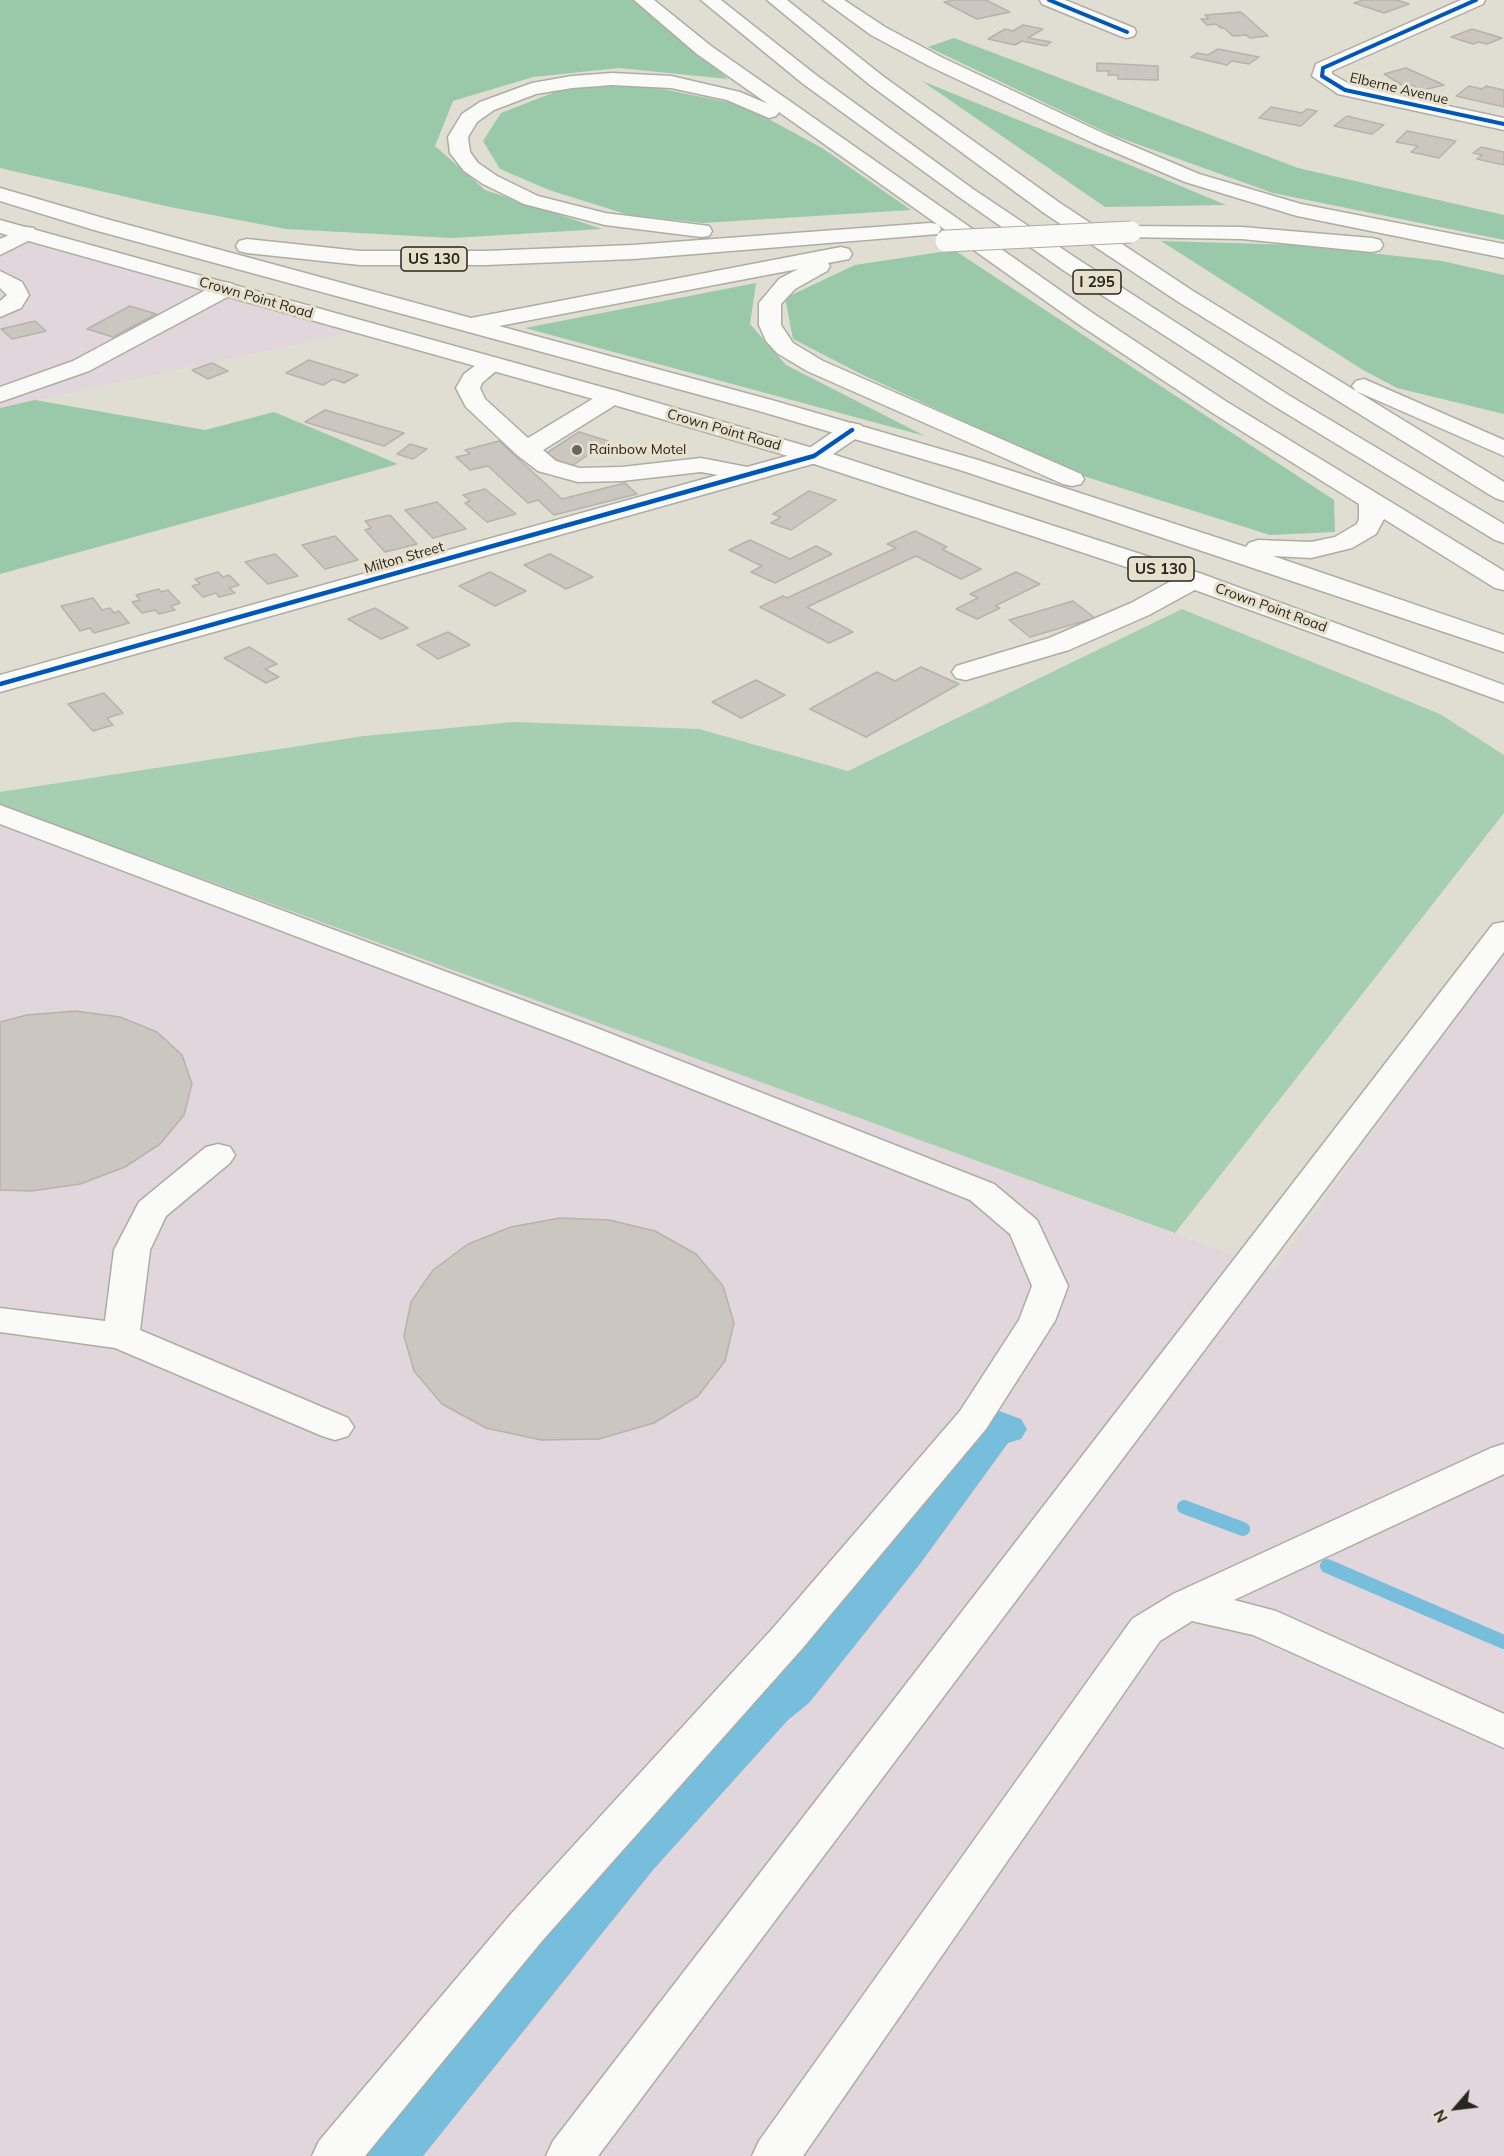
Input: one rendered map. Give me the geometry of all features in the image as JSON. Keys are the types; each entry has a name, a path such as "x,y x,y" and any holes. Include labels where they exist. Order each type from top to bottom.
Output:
{"main road":[{"path":"643,0 704,50 1086,320 1209,400 1504,582"},
{"name":"I 295","path":"710,0 818,85 966,193 1071,265 1282,401 1504,535"},
{"name":"I 295","path":"776,0 877,81 1052,208 1185,296 1504,493"},
{"path":"832,0 907,48 1100,139 1166,167 1230,190 1297,210 1437,238"},
{"path":"1049,0 1127,32"},
{"name":"Elberne Avenue","path":"1476,0 1323,68 1322,76 1345,90 1504,124"},
{"path":"847,235 676,229 624,223 574,213 531,200 479,173 460,153 458,137 469,118 488,106 515,94 572,82 630,79 672,82 733,96 772,113 854,157"},
{"name":"US 130","path":"0,195 252,247 378,259 563,256 847,235 938,235 1112,220 1339,226 1437,238 1504,251"},
{"path":"26,202 102,225 852,430 1229,550 1504,644"},
{"name":"Crown Point Road","path":"0,226 612,397 814,456 1193,580 1504,694"},
{"path":"1113,512 1106,495 793,355 778,340 770,325 769,309 774,296 787,284 826,263 938,235 1131,232 1242,234 1355,243 1444,255 1504,268"},
{"path":"0,248 26,233"},
{"path":"263,300 394,325 426,327 471,325 836,255 896,246"},
{"path":"0,278 14,287 18,295 13,303 0,310"},
{"path":"0,395 81,366 225,289"},
{"path":"1185,296 1245,319 1283,343 1381,394 1504,449"},
{"path":"492,364 472,379 468,388 474,402 526,450 547,466 578,475 622,474 701,465 747,474"},
{"path":"526,450 612,397"},
{"path":"814,456 852,430"},
{"name":"Milton Street","path":"0,684 814,456"},
{"path":"1229,550 1248,547 1292,551 1311,550 1342,543 1367,529 1372,519 1372,502"},
{"path":"1482,569 1504,587"},
{"path":"966,672 1059,644 1140,609 1193,580"},
{"path":"0,814 583,1034 982,1192 1025,1228 1050,1286 1037,1321 973,1420 787,1639 526,1928 336,2156"},
{"path":"570,2156 1504,931"},
{"path":"121,1336 132,1250 151,1210 218,1155"},
{"path":"0,1320 121,1336 335,1427"},
{"path":"776,2156 1146,1630 1187,1605 1504,1458"},
{"path":"1187,1605 1262,1622 1504,1732"}],"shaded area":[{"path":"0,226 366,329 0,408"},
{"path":"0,805 1274,1270 1504,950 1504,2156 0,2156"}],"green space":[{"path":"0,0 641,0 728,79 619,68 533,77 453,101 435,146 485,190 602,229 452,238 286,229 170,207 0,168"},
{"path":"954,38 1298,168 1504,215 1504,240 1273,193 1112,135 928,47"},
{"path":"922,81 1152,174 1226,205 1105,207"},
{"path":"647,86 743,105 822,148 911,210 703,223 629,215 549,190 500,169 483,141 501,113 568,87"},
{"path":"1161,241 1298,245 1442,261 1504,275 1504,414 1397,388 1363,370"},
{"path":"954,250 1334,500 1335,532 1270,535 1080,475 863,375 793,339 785,298 855,265"},
{"path":"756,283 750,324 786,365 925,436 525,328"},
{"path":"35,400 205,430 274,412 398,464 0,574 0,408"},
{"path":"1182,609 1440,714 1504,755 1504,813 1175,1233 0,805 0,792 364,736 514,722 699,729 848,771"}],"building":[{"path":"986,0 1010,12 977,19 944,2"},
{"path":"1363,0 1397,0 1409,4 1384,13 1354,3"},
{"path":"1241,12 1268,36 1250,38 1246,35 1233,36 1224,28 1216,24 1207,25 1201,19 1209,19 1205,15"},
{"path":"1023,25 1043,29 1028,38 1051,42 1046,46 1022,41 1015,45 988,39 1005,29 1013,31"},
{"path":"1472,29 1502,38 1487,44 1479,42 1473,44 1451,37"},
{"path":"1218,49 1259,57 1249,64 1232,61 1227,65 1191,57 1197,53 1208,55"},
{"path":"1097,63 1158,66 1158,80 1118,79 1118,75 1108,75 1109,71 1097,71"},
{"path":"1406,68 1444,85 1423,90 1408,84 1402,85 1384,74"},
{"path":"1469,86 1482,89 1486,86 1504,90 1504,107 1456,96"},
{"path":"1271,107 1302,113 1307,109 1317,111 1301,126 1259,118"},
{"path":"1347,116 1384,125 1372,134 1334,126"},
{"path":"1407,131 1456,141 1439,158 1411,152 1418,146 1396,142"},
{"path":"1481,147 1504,152 1504,165 1477,159 1482,155 1473,153"},
{"path":"130,306 156,314 113,337 87,329"},
{"path":"35,321 46,331 12,339 1,329"},
{"path":"309,360 358,375 344,383 333,379 323,385 286,373"},
{"path":"212,363 228,371 208,379 192,370"},
{"path":"325,410 404,433 384,446 305,422"},
{"path":"579,432 608,441 572,466 542,456"},
{"path":"499,441 562,499 625,483 637,494 554,515 538,500 528,503 488,466 470,470 456,457 470,454 465,450"},
{"path":"410,444 427,449 413,459 397,454"},
{"path":"485,489 516,514 487,522 465,503 470,501 463,495"},
{"path":"809,491 836,500 791,530 771,523 781,517 773,514"},
{"path":"437,502 466,529 433,538 405,510"},
{"path":"390,515 417,544 385,552 365,530 371,528 365,521"},
{"path":"915,531 947,547 942,549 981,569 961,579 916,556 807,607 853,632 829,643 760,607 783,596 787,598 896,548 887,544"},
{"path":"335,536 358,560 325,569 302,545"},
{"path":"750,540 790,559 816,546 832,554 775,583 751,572 762,566 729,550"},
{"path":"275,554 298,576 268,584 245,562"},
{"path":"550,554 593,577 566,589 524,565"},
{"path":"218,572 223,577 229,575 239,585 229,588 235,593 219,597 216,593 203,597 192,586 200,584 195,579"},
{"path":"490,572 526,591 495,606 459,586"},
{"path":"1016,572 1040,584 995,606 1000,608 977,619 956,609 978,598 970,594"},
{"path":"159,589 161,592 168,590 180,603 171,606 175,610 159,614 155,610 142,613 132,602 140,600 136,595"},
{"path":"93,598 102,610 110,608 114,613 119,611 129,623 94,633 90,628 80,631 61,606"},
{"path":"1073,601 1095,618 1030,637 1009,620"},
{"path":"375,608 408,628 381,639 348,619"},
{"path":"448,632 470,645 438,659 417,645"},
{"path":"249,647 277,664 265,669 279,677 266,683 224,658"},
{"path":"921,667 959,684 866,737 810,709 877,672 895,681"},
{"path":"756,680 785,695 741,718 712,702"},
{"path":"104,693 123,713 107,718 113,725 93,731 68,704"},
{"path":"75,1011 120,1017 157,1032 182,1055 192,1084 184,1115 160,1144 125,1167 80,1184 32,1191 0,1190 0,1022 27,1015"},
{"path":"560,1218 609,1220 655,1231 696,1254 723,1286 734,1323 725,1361 698,1396 654,1423 599,1439 541,1440 486,1428 442,1404 414,1371 404,1336 411,1302 433,1270 468,1244 511,1227"}],"waterway":[{"path":"392,2156 636,1856 772,1708 793,1691 905,1553 999,1425 1006,1429"},
{"path":"1184,1507 1243,1529"},
{"path":"1327,1566 1504,1642"}],"cycle path":[{"path":"1049,0 1127,32"},
{"path":"1476,0 1323,68 1322,76 1345,90 1504,124"},
{"path":"0,684 814,456 852,430"}],"place":[{"name":"Rainbow Motel","path":"577,450"}]}
